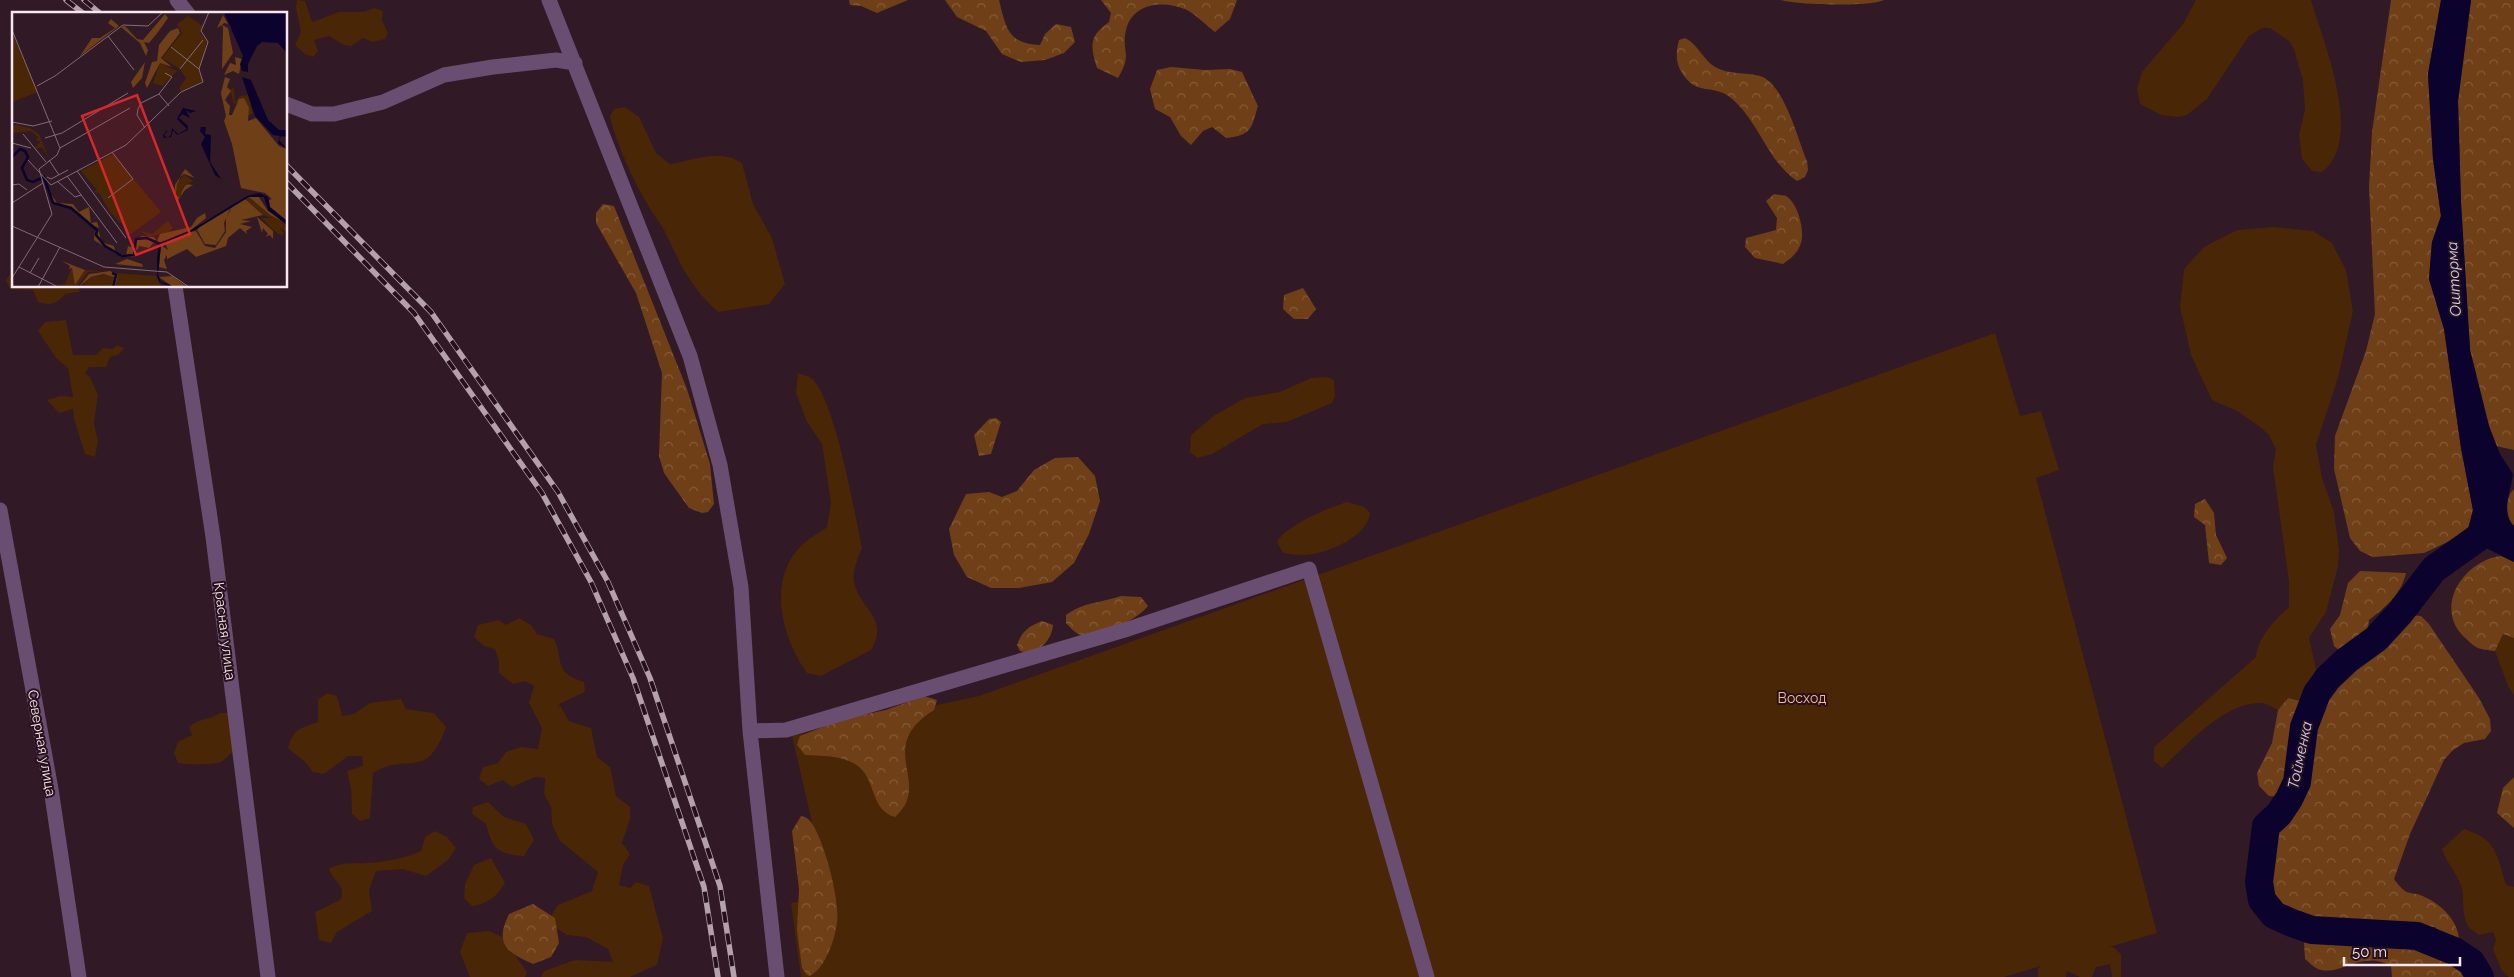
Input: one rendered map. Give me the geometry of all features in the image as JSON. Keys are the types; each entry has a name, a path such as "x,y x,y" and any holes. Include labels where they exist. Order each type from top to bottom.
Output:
{"street":[{"path":"177,0 186,12"},
{"path":"549,0 690,356 720,465 741,587 750,731 777,977"},
{"path":"288,105 312,114 334,114 383,102 444,75 492,67 556,60 575,63"},
{"name":"Красная улица","path":"176,288 214,538 268,977"},
{"name":"Северная улица","path":"0,510 51,789 79,977"},
{"path":"750,731 796,728 1128,629 1309,569 1428,977"}],"green space":[{"path":"297,0 305,1 312,22 339,12 363,12 374,8 383,11 382,20 388,33 385,39 372,42 363,38 351,46 344,45 329,36 314,40 318,51 313,57 305,54 295,45 301,32 296,8"},
{"path":"849,0 908,0 877,13 861,6 850,5"},
{"path":"945,0 999,0 1004,19 1010,33 1015,38 1029,44 1040,45 1045,34 1056,24 1071,27 1075,42 1064,53 1045,60 1021,62 1002,54 986,31 957,17"},
{"path":"1101,0 1237,0 1230,19 1215,32 1190,12 1178,7 1159,5 1142,9 1135,14 1126,30 1126,58 1118,78 1097,68 1093,53 1092,47 1095,37 1102,27 1109,22 1111,13"},
{"path":"1781,0 1884,0 1865,4 1834,4"},
{"path":"2196,0 2311,0 2331,64 2341,114 2340,137 2334,157 2322,172 2312,171 2302,159 2299,135 2305,110 2303,81 2294,49 2290,42 2270,28 2262,28 2249,36 2207,99 2187,115 2178,117 2161,115 2140,104 2137,89 2142,72 2183,24"},
{"path":"2391,0 2441,0 2428,74 2433,159 2441,216 2432,242 2429,279 2444,329 2461,448 2473,510 2467,533 2424,553 2373,557 2360,551 2350,538 2334,469 2335,436 2366,351 2375,314 2369,187 2372,132"},
{"path":"2471,0 2514,0 2514,450 2496,446 2489,426 2470,350 2461,203 2458,101"},
{"path":"1685,38 1711,64 1720,70 1760,76 1769,81 1776,89 1789,113 1807,161 1808,170 1805,177 1797,181 1787,173 1770,152 1741,107 1731,98 1718,91 1699,88 1688,80 1678,65 1677,57 1679,40"},
{"path":"1171,67 1205,70 1230,69 1242,72 1258,106 1249,130 1241,135 1226,138 1212,127 1203,131 1191,145 1181,136 1170,117 1155,109 1150,89 1157,70"},
{"path":"625,107 639,117 656,153 670,164 707,156 725,156 742,163 753,204 772,238 785,284 769,304 718,312 692,283 638,187 621,150 610,116 614,109"},
{"path":"1774,194 1786,196 1794,205 1800,218 1802,232 1800,247 1783,264 1755,258 1745,247 1746,238 1776,230 1777,218 1766,201"},
{"path":"603,204 614,206 687,389 710,464 714,504 708,512 702,513 689,508 664,473 659,456 662,373 636,293 596,223 596,213"},
{"path":"2273,227 2313,231 2332,243 2346,270 2353,311 2338,378 2316,445 2322,478 2334,512 2339,550 2338,567 2326,612 2309,638 2316,669 2301,701 2288,698 2278,710 2267,704 2260,703 2246,705 2233,710 2206,727 2162,768 2154,761 2154,747 2256,657 2264,635 2289,607 2289,581 2273,467 2276,450 2269,435 2260,427 2239,412 2212,400 2191,355 2180,307 2184,269 2204,247 2237,230"},
{"path":"12,272 12,288 80,288 79,292 65,294 59,300 47,304 38,302 33,290 10,289 6,280"},
{"path":"1303,288 1316,309 1308,319 1294,319 1283,309 1284,295"},
{"path":"66,320 73,355 96,355 103,348 113,349 117,345 124,348 118,355 110,357 106,367 89,367 85,373 90,377 98,395 94,423 98,441 95,457 85,454 74,419 73,409 59,413 47,400 60,396 73,397 68,368 56,358 38,331 45,322"},
{"name":"Восход","path":"1995,333 2020,416 2041,411 2059,470 2036,478 2157,933 2109,947 2113,947 2121,954 2121,977 2112,977 2110,964 2096,967 2092,977 2080,977 2067,971 2066,977 2038,977 2038,968 2041,966 2004,977 801,977 791,903 829,896 792,736 979,696"},
{"path":"798,373 812,379 829,409 843,458 862,548 857,560 854,582 857,592 876,621 877,629 876,639 871,650 821,676 807,673 798,659 785,626 782,609 781,591 784,574 791,559 802,545 827,527 831,503 822,444 806,420 796,393"},
{"path":"1328,377 1334,380 1335,396 1332,403 1287,422 1263,424 1212,454 1197,458 1190,452 1191,435 1215,415 1245,398 1280,392 1311,378"},
{"path":"996,418 1001,422 991,454 979,456 974,435 989,419"},
{"path":"1078,457 1095,476 1100,501 1089,534 1074,563 1052,582 1019,588 991,588 967,577 954,555 949,529 966,494 989,492 1002,497 1017,491 1034,470 1055,458"},
{"path":"2514,489 2514,526 2509,518 2507,507 2509,497"},
{"path":"2205,499 2214,513 2216,535 2227,558 2221,565 2209,563 2205,525 2194,517 2195,504"},
{"path":"1347,502 1365,507 1370,513 1362,530 1354,537 1322,552 1301,555 1283,553 1277,542 1289,529 1329,508"},
{"path":"2501,556 2514,562 2514,638 2503,634 2495,651 2480,649 2464,637 2455,625 2452,599 2465,575 2475,566 2488,559"},
{"path":"2360,571 2406,573 2397,594 2369,620 2366,640 2368,649 2384,638 2410,615 2421,616 2429,624 2479,698 2490,719 2491,731 2485,739 2464,743 2453,750 2444,760 2410,834 2394,879 2408,893 2418,894 2441,907 2456,926 2459,941 2446,940 2435,927 2418,926 2374,929 2287,913 2273,900 2266,887 2267,852 2272,833 2281,811 2296,787 2309,758 2312,745 2306,732 2321,687 2340,670 2346,656 2334,646 2330,629 2340,615 2348,583"},
{"path":"1121,596 1141,597 1148,606 1143,612 1126,623 1095,635 1078,634 1066,623 1066,615 1073,611 1086,605"},
{"path":"519,618 531,625 537,634 554,639 563,670 584,682 585,692 559,704 569,721 591,728 597,757 610,767 616,796 630,807 630,819 622,843 630,854 623,865 619,885 630,888 636,882 649,886 663,938 657,965 630,977 541,977 544,971 575,960 613,962 608,949 586,937 567,935 553,926 552,914 558,905 592,891 598,872 560,841 552,824 551,807 544,794 545,778 535,777 512,787 503,780 488,786 479,779 483,767 498,763 506,752 521,747 538,749 542,728 529,703 534,686 525,681 513,684 499,673 499,661 495,649 484,646 474,637 478,625 499,620 506,625"},
{"path":"1042,621 1053,625 1050,637 1037,650 1032,652 1020,651 1017,645 1024,633 1030,627"},
{"path":"2503,634 2514,638 2514,695 2508,686 2495,651"},
{"path":"327,693 337,696 342,716 354,714 370,703 401,699 406,709 434,713 446,727 439,744 431,755 415,763 396,764 373,773 370,818 360,821 352,814 351,789 347,771 363,766 362,756 348,756 324,774 313,772 306,763 288,748 298,730 318,722 318,700"},
{"path":"924,696 937,700 934,710 916,724 908,738 905,752 909,791 905,804 895,817 881,808 868,778 858,766 839,758 805,755 797,745 800,736 843,719 886,710"},
{"path":"2288,698 2301,701 2291,749 2293,767 2287,785 2280,797 2269,796 2259,786 2257,773 2272,743 2278,710"},
{"path":"220,713 230,713 234,751 218,763 178,763 174,753 178,742 192,735 189,727"},
{"path":"2514,777 2514,828 2497,813 2503,788"},
{"path":"488,802 504,817 526,824 534,840 524,856 508,854 498,849 491,839 486,824 472,814 473,807"},
{"path":"801,816 811,822 826,855 834,885 837,912 836,929 829,952 821,966 810,976 802,968 797,930 799,889 792,831"},
{"path":"2464,829 2475,833 2489,843 2497,857 2506,885 2514,887 2514,977 2509,977 2502,971 2493,949 2496,940 2493,932 2479,935 2469,927 2465,920 2462,889 2442,849"},
{"path":"435,831 447,837 456,848 448,860 426,876 403,869 376,871 369,890 372,911 337,932 331,943 319,940 315,912 340,900 342,895 341,887 329,869 334,866 373,863 411,855 421,851 425,837"},
{"path":"491,858 505,883 491,899 483,904 472,906 464,898 465,884 474,865"},
{"path":"533,904 555,918 559,943 551,957 533,964 509,951 503,939 503,932 509,914"},
{"path":"489,931 502,937 527,972 525,977 470,977 460,952 467,933"},
{"path":"2329,935 2364,936 2390,945 2425,949 2442,955 2466,977 2392,977 2391,966 2371,960 2335,970 2318,969 2305,959 2304,943 2313,937"}],"water":[{"name":"Ошторма","path":"2441,0 2471,0 2458,101 2461,203 2470,350 2489,426 2500,454 2513,474 2507,508 2510,521 2514,526 2514,562 2478,544 2467,533 2473,510 2461,448 2444,329 2429,279 2432,242 2441,216 2433,159 2428,74"}],"waterway":[{"name":"Тойменка","path":"2480,977 2471,962 2454,951 2417,936 2312,930 2292,923 2274,915 2262,900 2259,882 2266,826 2279,814 2297,782 2304,727 2317,693 2328,678 2347,660 2376,639 2400,613 2434,569 2493,527"}],"railway":[{"path":"66,0 81,12"},
{"path":"84,0 99,12"},
{"path":"288,167 431,312 558,492 608,582 650,678 720,886 734,977"},
{"path":"288,184 414,313 542,493 591,582 633,678 704,887 718,977"}]}
